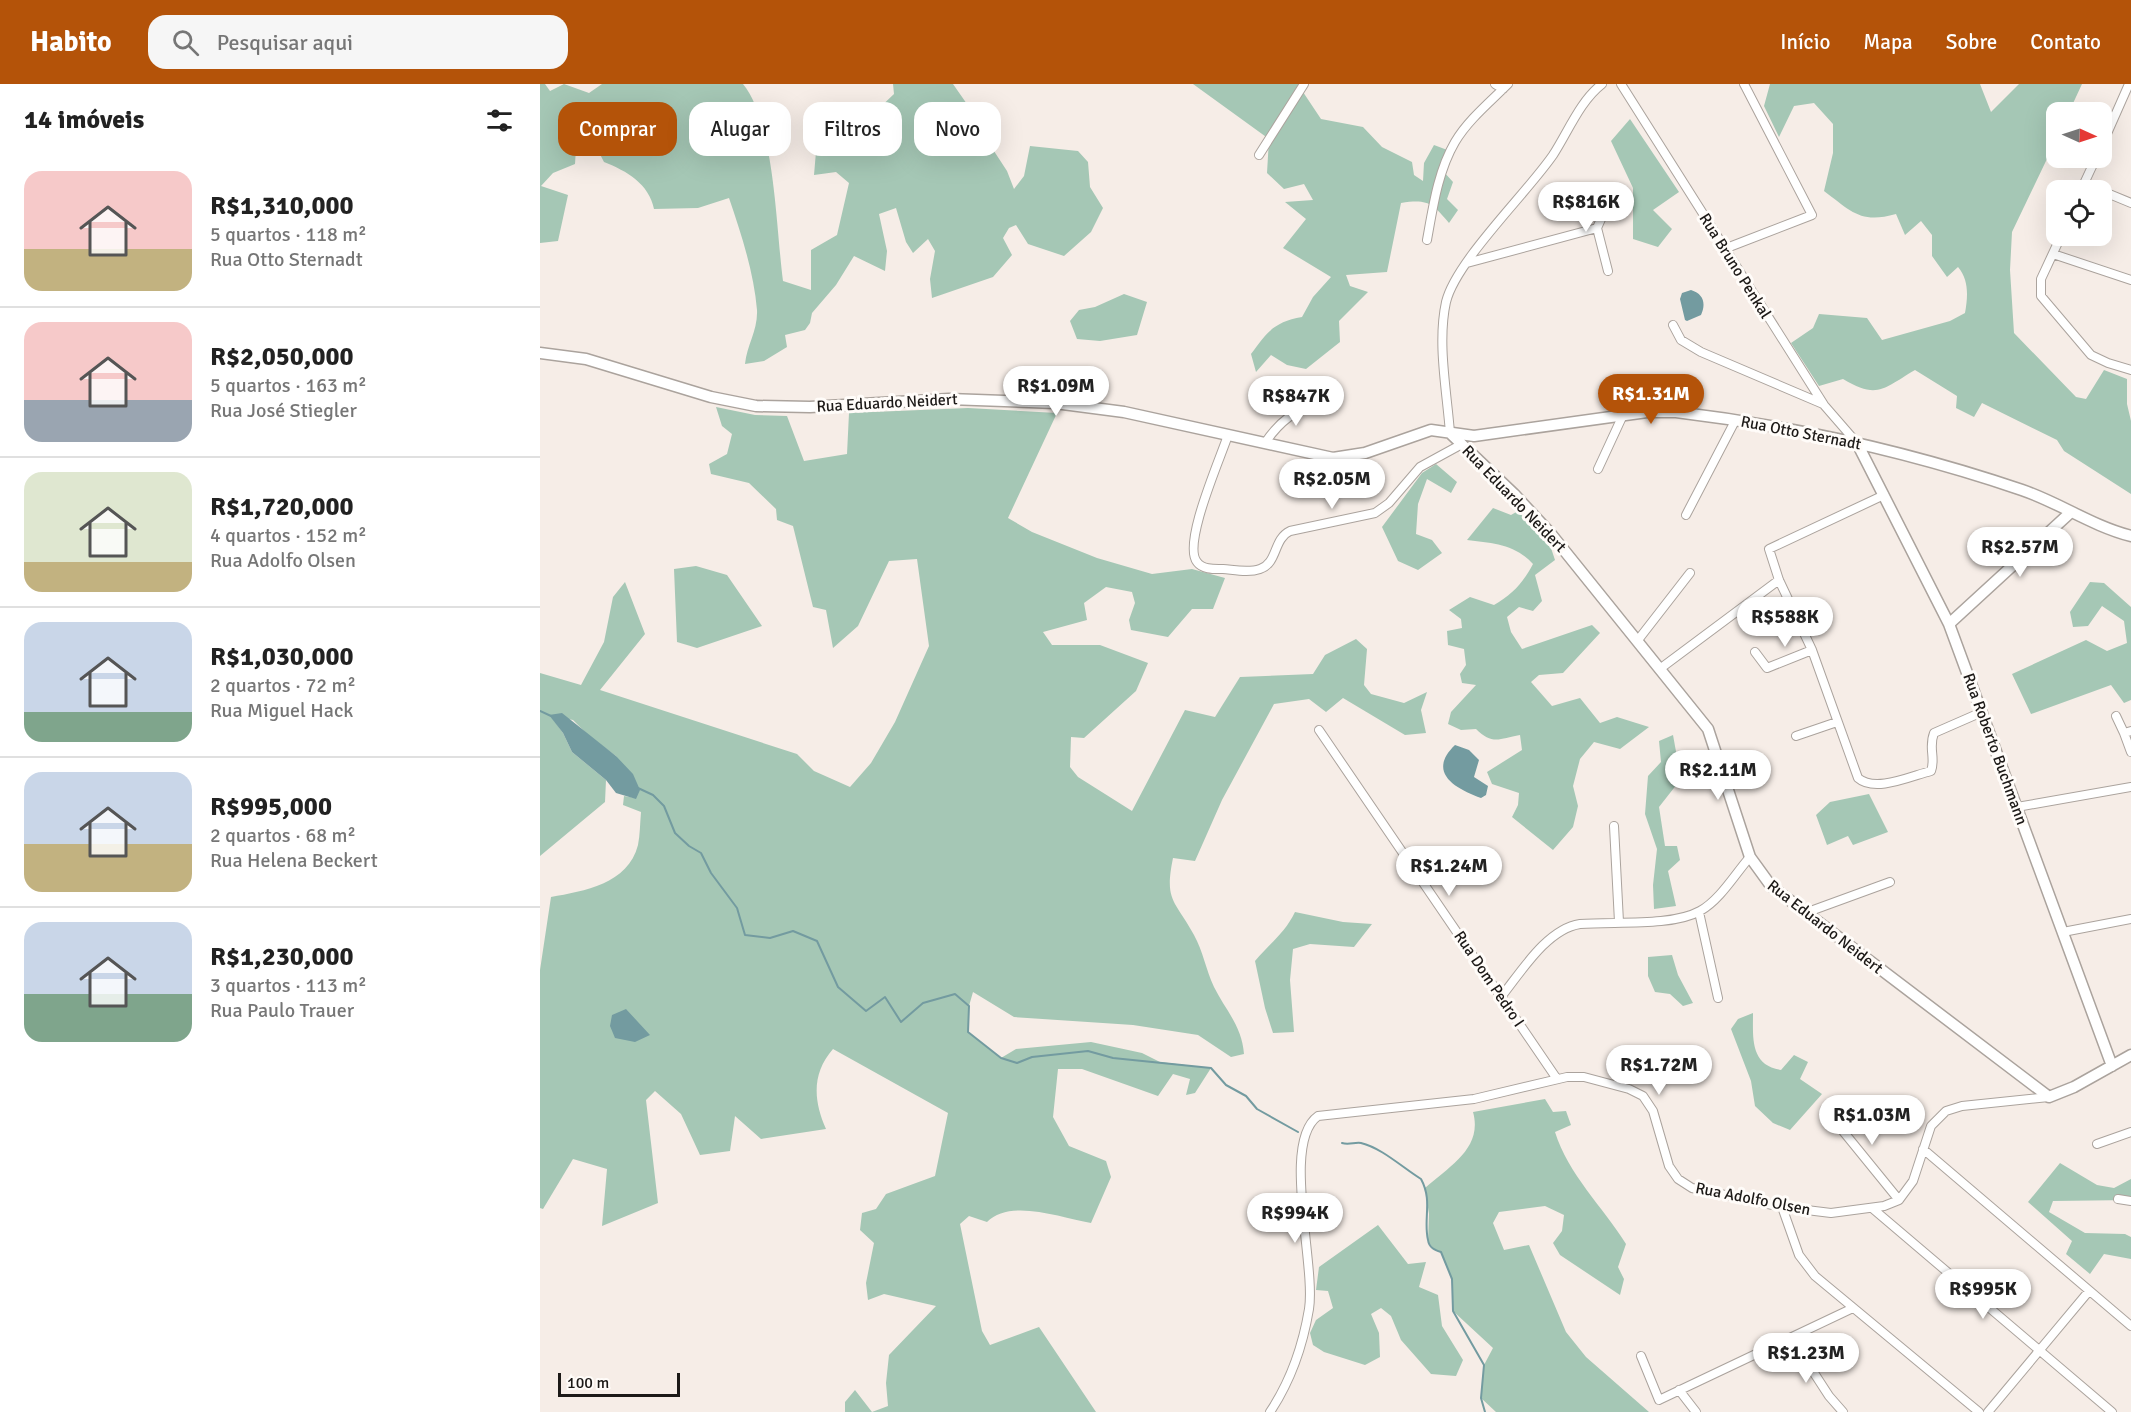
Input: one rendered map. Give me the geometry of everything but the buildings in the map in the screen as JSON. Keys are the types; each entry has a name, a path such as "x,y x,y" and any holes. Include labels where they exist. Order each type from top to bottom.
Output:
{"street":[{"path":"1259,154 1305,84"},
{"path":"1426,240 1437,188 1450,151 1467,126 1506,87 1495,84"},
{"path":"1450,434 1443,337 1445,310 1451,289 1467,263 1542,169 1589,97 1602,84"},
{"name":"Rua Bruno Penkal","path":"1621,84 1824,405 1857,442"},
{"path":"1724,249 1812,215 1744,84"},
{"path":"2112,122 2129,84"},
{"path":"2112,195 2131,203"},
{"path":"1608,271 1598,228 1610,199"},
{"path":"1467,263 1598,228"},
{"path":"2057,246 2040,284 2044,302 2091,355 2131,370"},
{"path":"2053,254 2131,280"},
{"path":"1673,325 1682,340 1693,347 1824,405"},
{"name":"Rua Eduardo Neidert","path":"540,353 586,360 711,397 756,406 810,407 958,398 1055,403 1103,408 1334,458 1365,453 1422,432 1439,430 1450,434 1534,514 1661,668 1713,738 1750,857 1765,880 1803,913 2049,1097"},
{"path":"1265,443 1284,420 1304,408 1321,402"},
{"name":"Rua Otto Sternadt","path":"1450,434 1484,435 1665,411 1735,421 1857,442 2003,484 2131,536"},
{"path":"1598,469 1623,415"},
{"path":"1686,515 1735,421"},
{"path":"1228,435 1193,546 1197,563 1210,568 1254,571 1271,561 1286,533 1375,513 1389,503 1420,467 1462,444"},
{"name":"Rua Roberto Buchmann","path":"1857,442 1949,624 2112,1066"},
{"path":"1884,495 1770,549 1779,580 1812,650 1858,778 1872,784 1931,771 1933,765 1929,744 1934,733 1982,712"},
{"path":"1949,624 2071,512"},
{"path":"1638,640 1690,573"},
{"path":"1661,668 1779,580"},
{"path":"1755,652 1767,668 1812,650"},
{"path":"2116,716 2127,732 2131,752"},
{"path":"1796,736 1837,722"},
{"name":"Rua Dom Pedro I","path":"1319,730 1557,1079"},
{"path":"2017,807 2131,787"},
{"path":"1614,826 1619,922"},
{"path":"1501,996 1540,950 1566,928 1580,924 1679,918 1699,912 1713,900 1750,857"},
{"path":"1803,913 1890,882"},
{"path":"1699,912 1718,998"},
{"path":"2063,932 2131,919"},
{"path":"1825,1108 1899,1200 1909,1188 1931,1126 1946,1111 1968,1106 2049,1097 2065,1092 2131,1055"},
{"name":"Rua Adolfo Olsen","path":"1270,1412 1279,1398 1299,1352 1309,1307 1310,1268 1299,1167 1302,1142 1312,1120 1334,1114 1474,1099 1557,1079 1584,1077 1629,1089 1643,1096 1653,1111 1669,1166 1678,1179 1692,1188 1782,1207 1831,1213 1872,1208 1899,1200"},
{"path":"2097,1144 2131,1132"},
{"path":"1923,1149 2131,1326"},
{"path":"2118,1199 2131,1201"},
{"path":"1782,1207 1793,1240 1806,1265 1853,1308 1979,1412"},
{"path":"1872,1208 2112,1412"},
{"path":"1988,1412 2089,1291"},
{"path":"1641,1356 1659,1400 1792,1339 1853,1308"},
{"path":"1792,1339 1829,1396 1843,1412"},
{"path":"1679,1390 1696,1412"}],"green space":[{"path":"540,84 545,84 550,91 564,84 589,93 602,84 743,84 754,102 689,102 689,156 769,156 783,281 811,290 811,250 837,235 849,183 836,172 814,175 816,156 902,156 902,102 886,102 894,94 893,84 953,84 966,102 914,102 914,156 997,156 1007,171 1014,189 1024,176 1030,146 1078,151 1088,162 1090,187 1103,208 1091,232 1064,256 1028,244 1016,225 1009,228 1003,238 1012,255 993,277 932,298 930,279 935,251 928,239 913,253 906,242 896,208 879,214 887,251 885,271 854,256 836,285 812,313 810,323 805,330 785,335 787,347 764,361 745,364 756,324 757,310 750,268 729,198 698,208 654,209 647,192 636,180 604,162 601,156 677,156 677,102 558,102 558,156 576,156 575,164 553,173 541,186 568,195 558,241 540,243"},
{"path":"1193,84 1304,84 1301,89 1321,119 1363,127 1382,147 1412,162 1414,175 1423,181 1424,163 1434,145 1450,151 1443,171 1453,182 1447,199 1458,210 1449,223 1429,204 1424,202 1401,203 1387,272 1346,275 1350,286 1368,292 1339,321 1340,342 1306,369 1287,365 1271,355 1256,372 1251,354 1272,329 1284,322 1302,317 1313,297 1331,277 1283,248 1306,219 1285,202 1313,200 1304,184 1284,189 1267,173 1269,139"},
{"path":"1770,84 1980,84 1991,112 2019,84 2082,84 2074,102 2046,102 2046,161 2012,232 2010,270 2014,333 2076,397 2086,399 2104,370 2127,379 2127,404 2131,421 2131,494 2064,451 2057,440 1982,403 1974,417 1956,408 1957,396 1915,370 1880,389 1865,389 1843,379 1819,386 1791,343 1813,328 1819,314 1867,318 1882,340 1950,321 1965,313 1966,283 1958,267 1947,277 1932,256 1932,235 1921,221 1905,235 1896,214 1874,218 1865,217 1850,210 1824,191 1833,153 1833,124 1814,103 1794,106 1779,137 1764,106"},
{"path":"1630,119 1679,192 1653,210 1672,229 1658,247 1633,239 1633,188 1611,141"},
{"path":"1124,294 1147,302 1137,335 1100,341 1077,339 1070,321 1079,310 1095,307"},
{"path":"716,407 755,415 787,416 804,461 847,454 849,413 968,408 1057,413 1008,518 1032,532 1097,558 1152,574 1192,569 1225,578 1213,609 1192,609 1168,637 1131,630 1129,620 1135,603 1132,592 1106,587 1084,603 1087,620 1043,632 1052,645 1100,645 1148,663 1136,691 1084,738 1071,737 1070,767 1078,777 1132,811 1185,710 1215,717 1240,677 1313,674 1325,655 1356,639 1367,649 1364,685 1371,694 1404,703 1427,692 1421,710 1426,733 1405,735 1343,698 1326,712 1309,699 1274,704 1222,800 1195,861 1173,858 1170,884 1173,900 1197,941 1214,987 1237,1027 1244,1054 1231,1057 1198,1035 1133,1025 1014,1017 973,992 969,1006 968,1032 1001,1058 1016,1049 1091,1042 1142,1053 1160,1062 1211,1068 1195,1093 1186,1095 1190,1079 1173,1074 1158,1096 1082,1069 1058,1069 1053,1117 1069,1146 1106,1161 1111,1177 1091,1223 1022,1210 997,1215 987,1222 969,1216 960,1224 982,1331 990,1345 1039,1327 1096,1412 872,1412 888,1406 886,1383 889,1355 936,1306 884,1294 868,1300 866,1283 874,1243 860,1230 862,1213 876,1209 886,1194 935,1176 948,1113 833,1049 821,1068 817,1087 819,1108 826,1129 761,1139 735,1116 730,1151 700,1155 681,1114 655,1091 646,1100 658,1203 602,1226 607,1169 573,1159 543,1209 540,1208 540,970 551,897 590,888 615,877 625,869 638,845 641,812 623,805 624,796 636,798 616,756 589,736 573,720 550,715 563,733 572,752 606,780 605,802 540,856 540,673 581,685 604,642 613,597 625,582 645,634 600,690 797,754 814,771 850,787 871,763 895,722 929,646 917,559 889,561 858,626 833,648 826,610 813,607 793,526 777,520 776,509 749,483 711,474 709,464 727,454 732,434 722,426"},
{"path":"1436,464 1457,482 1451,493 1427,479 1418,504 1416,534 1432,540 1442,553 1418,570 1398,561 1382,527 1422,473"},
{"path":"1493,508 1511,515 1518,511 1551,548 1555,560 1535,575 1542,601 1533,611 1519,607 1507,617 1511,632 1522,649 1592,625 1600,633 1563,673 1539,675 1531,682 1552,706 1580,698 1600,723 1617,717 1649,727 1620,749 1594,742 1580,759 1573,786 1578,806 1573,827 1553,850 1512,817 1518,805 1519,793 1492,784 1487,772 1522,750 1520,735 1496,740 1476,729 1461,730 1448,724 1451,712 1476,685 1462,683 1460,674 1466,665 1464,649 1448,645 1447,631 1462,628 1461,619 1449,610 1470,597 1494,605 1516,588 1533,564 1511,548 1467,540"},
{"path":"696,566 727,575 762,626 697,648 677,642 674,569"},
{"path":"2090,582 2104,583 2131,607 2131,700 2124,703 2111,685 2031,714 2012,674 2086,640 2107,651 2127,643 2124,621 2102,606 2088,626 2073,627 2070,612"},
{"path":"1673,735 1681,779 1659,807 1665,846 1677,846 1680,860 1668,871 1676,906 1654,909 1653,885 1657,849 1645,814 1648,776 1661,762 1659,741"},
{"path":"1869,794 1888,832 1853,845 1848,836 1827,845 1816,815 1830,802"},
{"path":"1295,912 1343,922 1372,924 1354,947 1310,944 1293,949 1290,980 1294,1032 1273,1033 1255,961 1282,932"},
{"path":"1672,955 1678,975 1693,1003 1683,1006 1670,994 1655,992 1648,976 1648,957"},
{"path":"1753,1013 1755,1049 1764,1062 1781,1070 1794,1055 1808,1062 1800,1079 1822,1094 1790,1130 1773,1123 1755,1106 1751,1081 1731,1029 1738,1019"},
{"path":"1545,1099 1553,1112 1566,1111 1571,1125 1555,1132 1561,1147 1577,1176 1626,1244 1618,1267 1624,1279 1620,1295 1560,1255 1553,1243 1562,1231 1564,1215 1545,1206 1499,1212 1493,1223 1504,1250 1529,1245 1566,1332 1586,1357 1649,1412 1496,1412 1481,1398 1484,1365 1493,1348 1453,1311 1452,1279 1441,1253 1428,1242 1429,1214 1425,1188 1454,1164 1469,1146 1475,1125 1473,1112"},
{"path":"2060,1163 2097,1185 2114,1188 2131,1179 2131,1200 2053,1201 2049,1212 2085,1233 2125,1234 2131,1237 2131,1259 2104,1254 2090,1274 2066,1254 2072,1241 2028,1202"},
{"path":"1378,1225 1408,1264 1426,1262 1419,1287 1438,1295 1442,1326 1463,1360 1456,1376 1431,1374 1401,1340 1391,1316 1381,1308 1371,1314 1379,1333 1380,1357 1365,1365 1324,1352 1313,1345 1310,1333 1316,1320 1333,1308 1328,1291 1316,1290 1319,1267"},
{"path":"855,1390 872,1412 845,1412 845,1402"}],"water":[{"path":"1691,290 1699,294 1703,300 1703,307 1701,315 1687,321 1680,299 1682,293"},
{"path":"562,713 616,756 633,774 640,790 636,799 616,793 606,780 572,752 563,733 549,715"},
{"path":"1455,745 1469,750 1479,760 1474,777 1488,786 1486,795 1481,798 1462,789 1447,778 1443,763"},
{"path":"626,1009 650,1035 635,1042 615,1038 610,1026 612,1015"}],"waterway":[{"path":"540,711 551,716"},
{"path":"638,788 653,795 664,806 675,833 701,853 711,873 737,908 745,935 770,938 793,931 817,941 838,987 866,1011 885,997 901,1022 923,1003 955,994 969,1006 968,1032 1001,1058 1017,1063 1032,1057 1088,1051 1113,1058 1211,1068 1226,1085 1246,1096 1257,1109 1298,1132"},
{"path":"1342,1143 1361,1143 1369,1146 1421,1179 1425,1187 1427,1202 1429,1243 1441,1252 1452,1279 1453,1311 1484,1365 1481,1398 1485,1412"}]}
